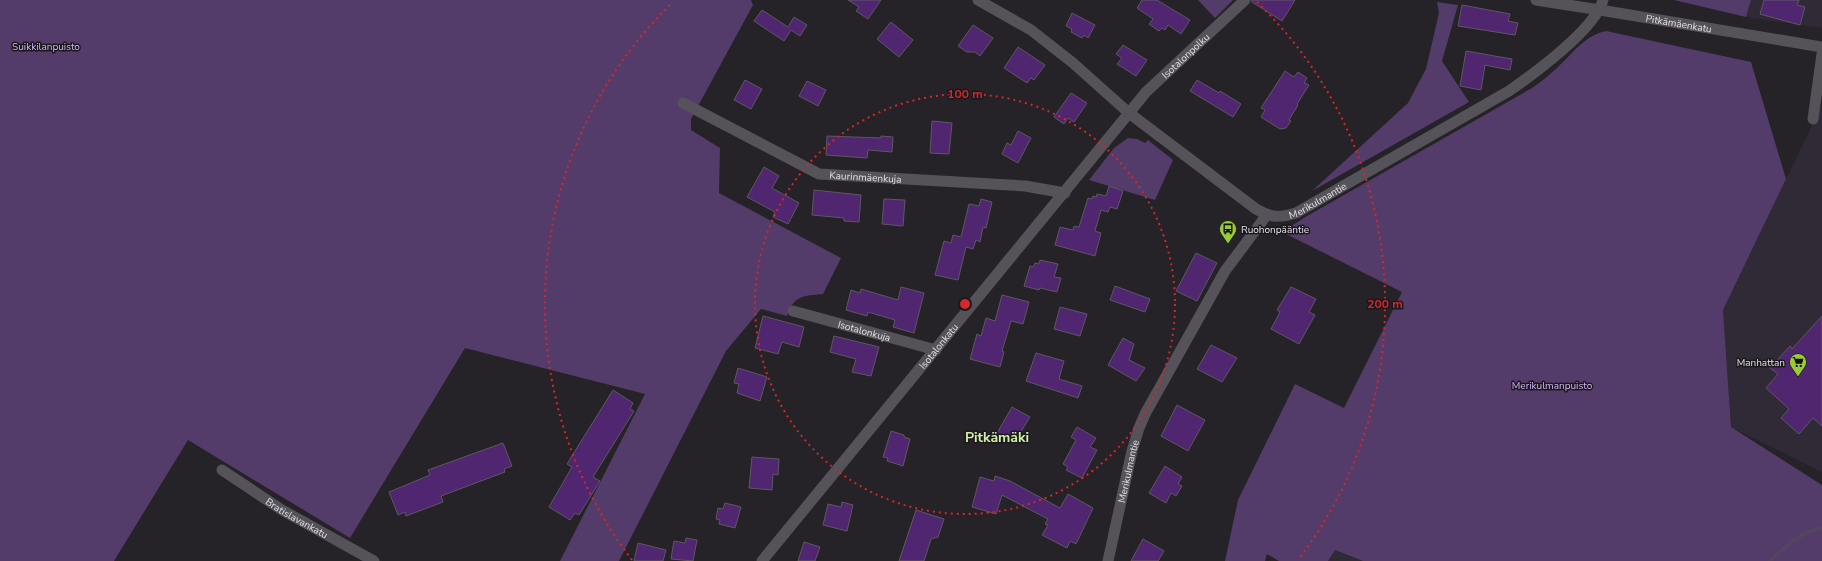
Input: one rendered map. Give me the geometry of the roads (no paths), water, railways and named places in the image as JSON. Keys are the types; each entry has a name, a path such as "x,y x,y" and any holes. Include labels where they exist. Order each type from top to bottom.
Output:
{"street":[{"path":"978,0 1031,30 1073,63 1129,113 1237,196 1266,216"},
{"name":"Isotalonpolku","path":"1129,113 1146,92 1245,0"},
{"name":"Pitkämäenkatu","path":"1536,0 1602,5 1822,47"},
{"name":"Merikulmantie","path":"1108,561 1132,451 1145,414 1225,271 1266,216 1280,217 1296,213 1509,91 1539,70 1586,27 1602,5"},
{"path":"1813,119 1822,54"},
{"name":"Kaurinmäenkuja","path":"683,103 819,174 1025,186 1065,193"},
{"name":"Isotalonkatu","path":"762,561 1129,113"},
{"name":"Isotalonkuja","path":"793,311 936,350"},
{"name":"Bratislavankatu","path":"222,470 282,510 374,561"}],"waterway":[{"path":"1770,561 1800,536 1807,532 1822,528"}],"place":[{"name":"Ruohonpääntie","path":"1228,244"},
{"name":"Manhattan","path":"1798,377"}],"district":[{"name":"Pitkämäki","path":"997,437"}],"park label":[{"name":"Suikkilanpuisto","path":"46,46"},
{"name":"Merikulmanpuisto","path":"1552,385"}]}
